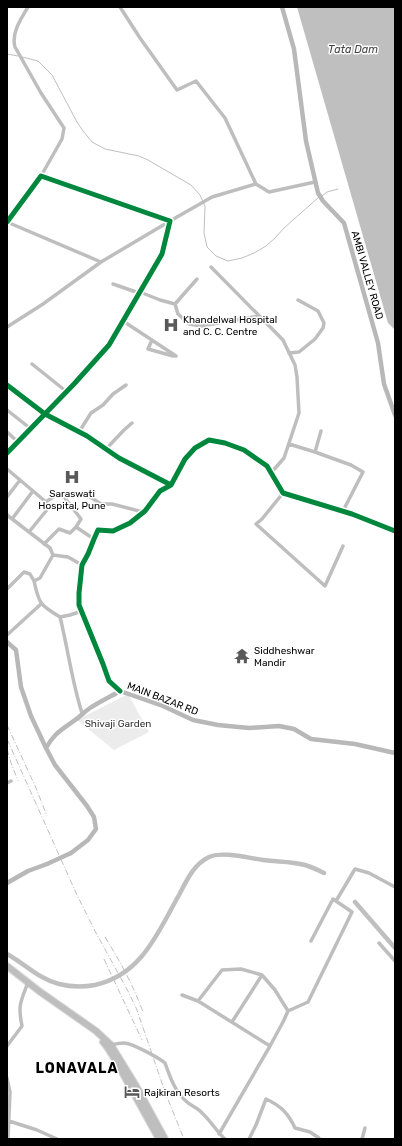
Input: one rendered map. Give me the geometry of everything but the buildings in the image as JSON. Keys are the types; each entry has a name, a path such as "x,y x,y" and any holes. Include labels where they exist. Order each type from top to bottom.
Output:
{"highway":[{"path":"7,966 96,1031 111,1045 135,1084 165,1139"},
{"path":"7,970 94,1033 107,1047 159,1139"}],"main road":[{"name":"AMBI VALLEY ROAD","path":"282,7 294,49 306,141 318,193 323,201 344,223 378,343 384,384 395,415"},
{"path":"7,385 45,414 87,436 119,458 171,485 184,459 195,448 209,440 225,443 244,450 267,466 283,493 343,511 395,531"},
{"path":"7,453 45,414"},
{"path":"7,642 16,650 20,687 31,716 46,748 55,765 94,817 96,829 88,840 71,853 28,871 7,883"},
{"name":"MAIN BAZAR RD","path":"46,748 59,731 77,720 82,713 120,691 163,706 193,720 218,726 249,728 279,726 294,729 311,739 355,744 395,753"}],"street":[{"path":"28,7 14,35 15,46 41,93 64,128 62,138 41,176 7,222 101,262"},
{"path":"120,7 177,90 196,81 225,118 256,184 269,192 315,182"},
{"path":"41,176 170,221"},
{"path":"7,327 43,304 101,262 170,221 212,197 256,184"},
{"path":"45,414 109,345 162,254 170,221"},
{"path":"212,267 283,340 294,364 297,377 299,413 284,458 271,473"},
{"path":"175,304 197,279"},
{"path":"113,284 175,304"},
{"path":"289,353 299,352 315,339 323,328 324,323 318,311 298,300"},
{"path":"175,304 178,314 189,324 201,326 259,316"},
{"path":"123,321 152,340 176,356 148,350 152,340"},
{"path":"32,364 67,392"},
{"path":"79,432 91,413 103,405 126,385"},
{"path":"7,410 31,428"},
{"path":"106,449 124,430 132,424"},
{"path":"315,452 321,431"},
{"path":"7,432 18,442"},
{"path":"289,444 351,465 363,472 343,511"},
{"path":"7,469 46,502"},
{"path":"7,497 20,480"},
{"path":"120,691 109,681 79,604 82,565 98,530 114,531 130,523 144,512 160,491 171,485"},
{"path":"12,519 33,492"},
{"path":"64,497 80,493 87,495 101,504 112,504 144,512"},
{"path":"283,493 262,519 256,524 325,586 343,546"},
{"path":"44,544 59,529 70,533 81,519 61,495 55,495 46,502"},
{"path":"29,532 46,511 46,502"},
{"path":"7,515 50,548 53,555"},
{"path":"76,527 94,539"},
{"path":"53,555 68,557 82,565"},
{"path":"34,581 40,578 53,555"},
{"path":"7,589 24,572 30,574 34,581 38,600 47,610 60,617 82,611"},
{"path":"7,635 41,604"},
{"path":"60,617 76,694 82,713"},
{"path":"7,783 11,781"},
{"path":"336,902 355,869 368,873 395,887"},
{"path":"219,1134 270,1046 288,1011 308,1002 352,912 333,899 312,941"},
{"path":"379,942 395,961"},
{"path":"198,1001 222,970 241,969 262,975 275,990 288,1011"},
{"path":"232,1022 262,975"},
{"path":"7,1046 22,1026 19,1004 27,985"},
{"path":"182,995 198,1001 270,1046"},
{"path":"111,1045 123,1043 128,1044 148,1053 165,1064 170,1079 178,1091 186,1101 202,1113 225,1139"},
{"path":"7,1078 9,1121 8,1139"},
{"path":"249,1139 266,1099 277,1104 289,1116 295,1128 310,1132 319,1138 318,1139"},
{"path":"9,1121 37,1130 57,1139"},
{"path":"362,1139 365,1128"}],"green space":[{"name":"Shivaji Garden","path":"128,694 149,732 114,750 77,720"}],"water":[{"name":"Tata Dam","path":"297,7 395,7 395,330 388,323"}],"waterway":[{"path":"7,54 18,56"},
{"path":"22,57 38,61 52,75 77,122 92,142 105,149 139,156 191,185 200,195 205,206 204,233 207,247 216,256 228,261 242,258 254,253 266,246 319,197"},
{"path":"322,196 327,192 338,189"},
{"path":"7,954 52,982 73,986 95,985 111,980 125,972 137,962 156,937 191,873 203,860 209,857 214,855 228,855 294,863 308,866 324,873"},
{"path":"355,902 395,948"}],"railway":[{"path":"7,725 47,816"},
{"path":"7,739 77,895 137,1010 165,1092 184,1139"},
{"path":"7,749 18,781"},
{"path":"105,937 126,973 143,1012"},
{"path":"104,959 142,1040"}],"cycle path":[{"path":"7,222 41,176 170,221 162,254 109,345 74,384 7,453"},
{"path":"7,385 45,414 87,436 119,458 171,485 185,459 195,448 209,440 225,443 244,450 267,466 283,493 352,514 395,531"},
{"path":"120,691 109,681 79,605 82,565 98,530 113,531 130,523 145,511 160,491 171,485"}],"place":[{"name":"Khandelwal Hospital and C. C. Centre","path":"171,325"},
{"name":"Saraswati Hospital, Pune","path":"72,477"},
{"name":"Siddheshwar Mandir","path":"242,656"},
{"name":"Rajkiran Resorts","path":"132,1092"}],"district":[{"name":"LONAVALA","path":"77,1068"}]}
